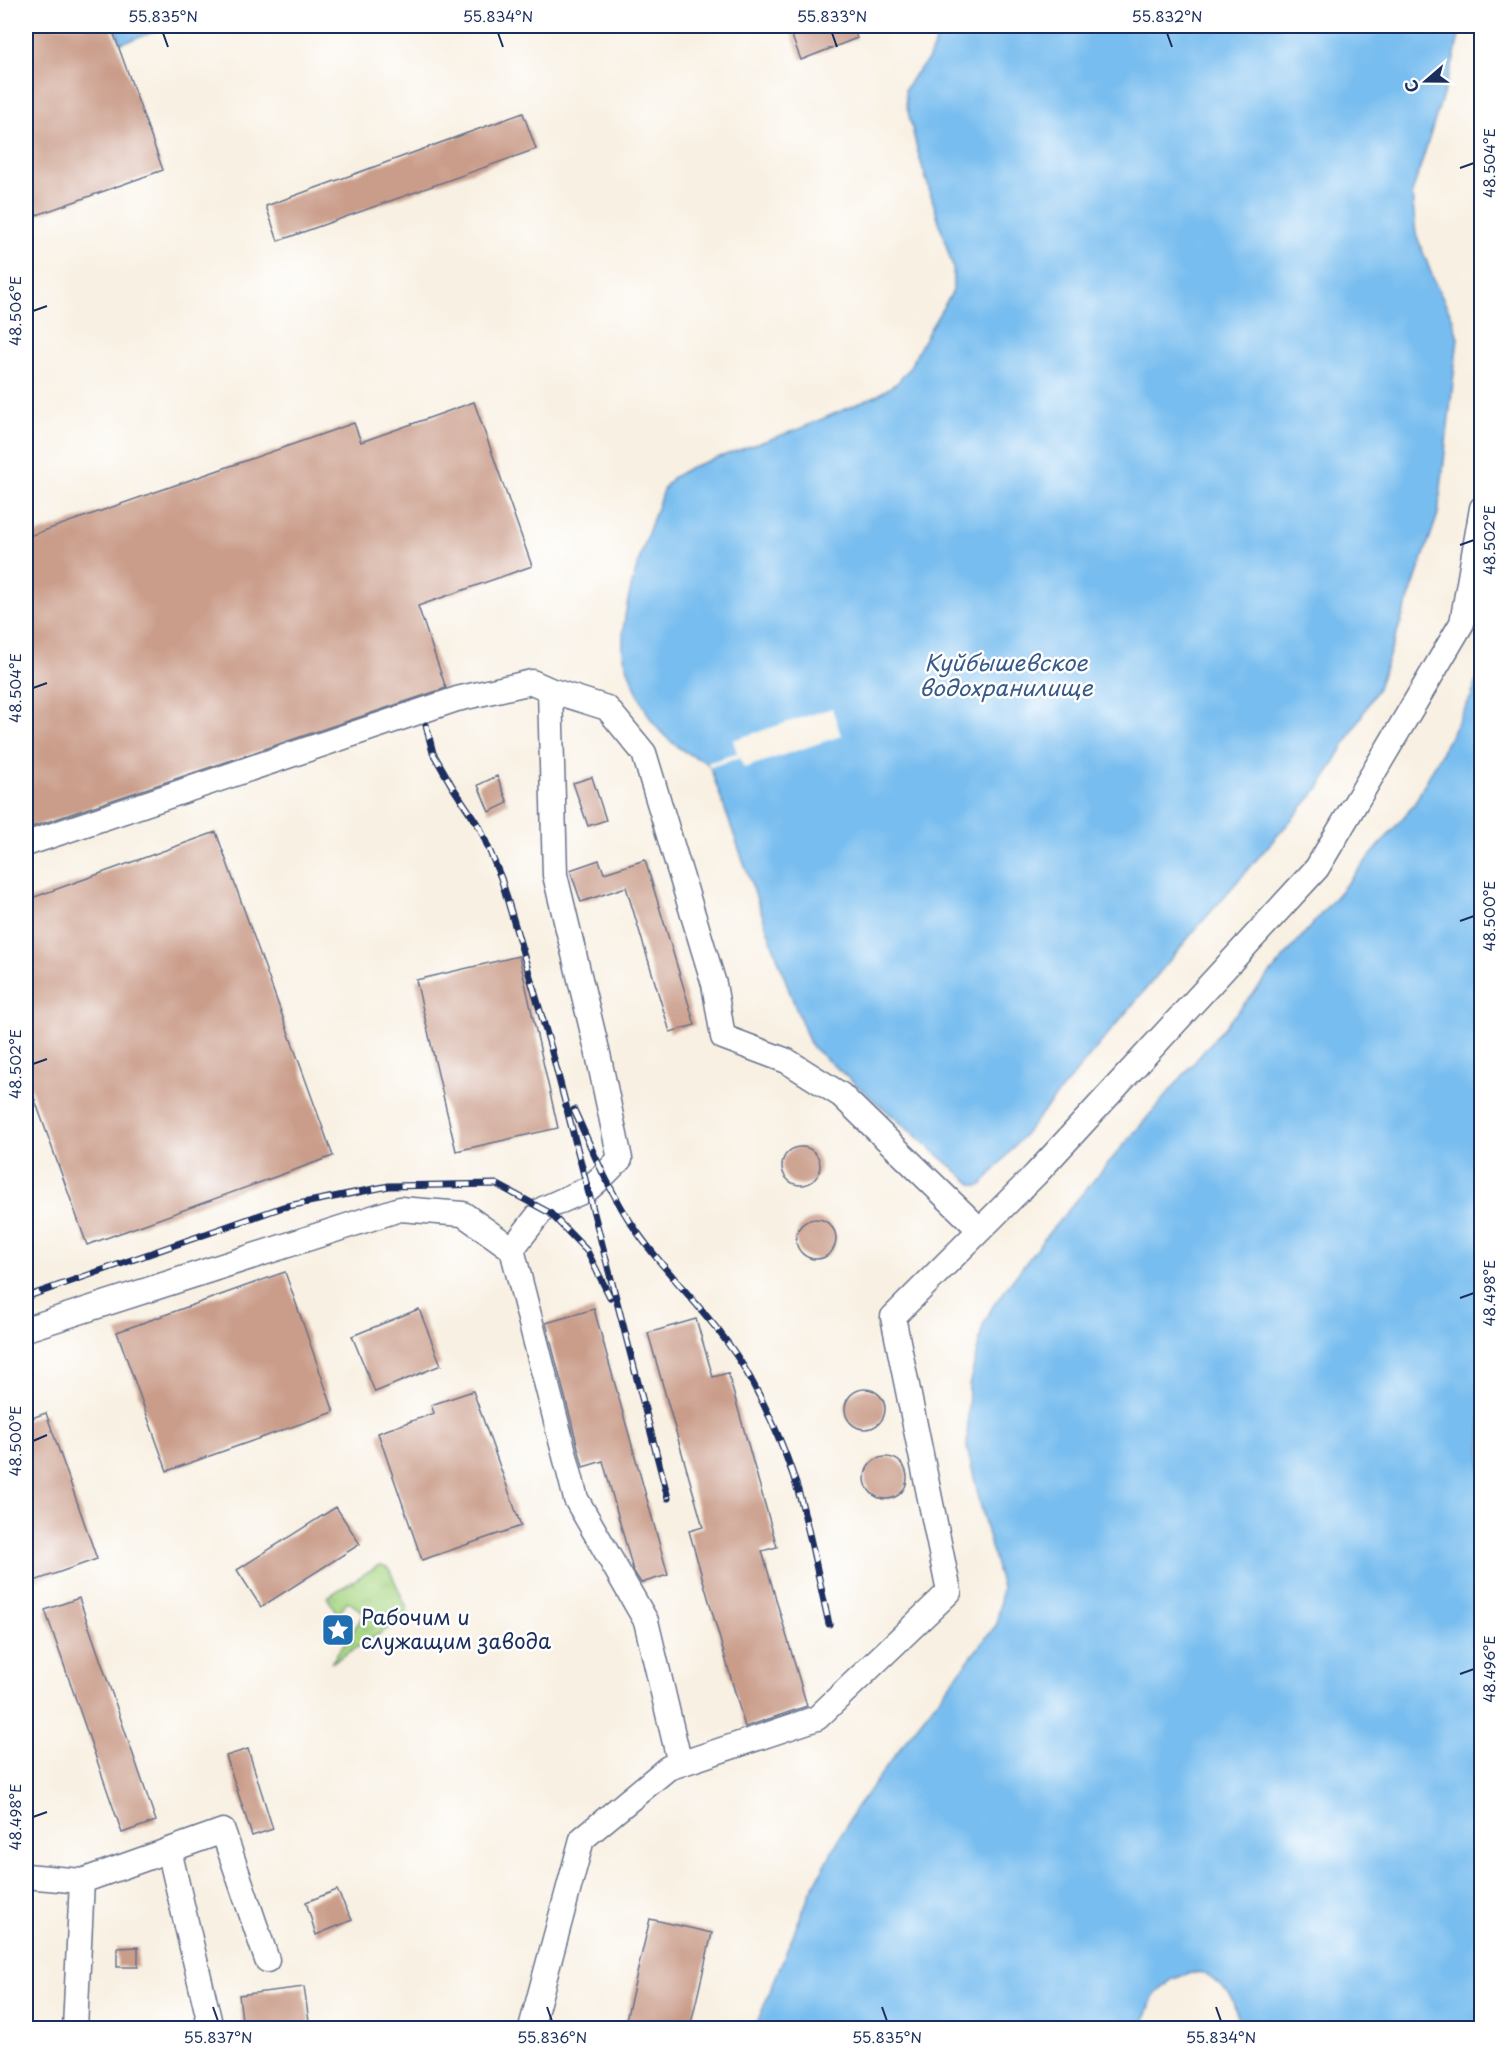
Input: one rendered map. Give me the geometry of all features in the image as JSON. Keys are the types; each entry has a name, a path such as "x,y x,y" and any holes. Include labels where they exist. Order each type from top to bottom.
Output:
{"lane":[{"path":"531,2028 582,1839 668,1768 817,1718 949,1592 893,1317 1036,1174 1317,868 1462,623 1482,508"},
{"path":"26,844 457,699 532,682 607,708 644,753 714,984 723,1037 787,1061 841,1095 980,1230"},
{"path":"512,1250 543,1209 588,1189 620,1159 598,1054 555,875 550,690"},
{"path":"26,1329 400,1209 463,1214 512,1250 576,1499 646,1621 680,1764"},
{"path":"26,1876 82,1881 223,1831 267,1960"},
{"path":"169,1850 211,2028"},
{"path":"75,2028 82,1881"}],"green space":[{"path":"379,1565 389,1569 408,1610 402,1620 331,1663 365,1613 347,1601 338,1615 327,1597"}],"water":[{"path":"115,26 172,26 121,43"},
{"name":"Куйбышевское водохранилище","path":"936,26 1461,26 1454,59 1412,193 1416,234 1435,283 1452,317 1458,338 1438,514 1378,688 1319,788 1195,930 982,1185 978,1186 972,1184 811,1046 710,767 704,761 675,745 656,727 635,687 623,650 623,631 630,590 663,490 672,478 691,467 799,429 878,395 897,383 908,370 953,291 953,268 917,149 905,90 928,60 937,39"},
{"path":"1481,668 1481,2028 1242,2028 1230,1994 1206,1974 1189,1973 1171,1980 1153,1997 1142,2028 755,2028 811,1891 854,1811 997,1624 1002,1588 967,1448 969,1386 983,1325 993,1306 1047,1235 1413,806 1472,695"}],"pier":[{"path":"832,708 841,736 744,768 740,758 710,767 707,763 737,753 733,740"}],"building":[{"path":"26,26 111,26 163,170 26,219"},
{"path":"788,26 852,26 857,38 801,60"},
{"path":"523,113 536,149 278,241 266,206"},
{"path":"474,402 532,566 418,606 446,688 26,829 26,537 354,423 361,442"},
{"path":"497,776 508,803 489,812 478,785"},
{"path":"592,777 606,820 588,826 573,783"},
{"path":"216,832 333,1156 87,1245 26,1075 26,900"},
{"path":"599,860 604,873 645,860 695,1025 670,1032 626,887 581,902 570,870"},
{"path":"519,956 558,1128 456,1151 416,980"},
{"path":"801,1147 815,1152 820,1166 815,1180 801,1185 787,1180 782,1166 787,1152"},
{"path":"816,1219 824,1220 830,1225 835,1231 835,1247 830,1253 824,1258 816,1259 808,1258 802,1253 797,1247 796,1239 797,1231 802,1225 808,1220"},
{"path":"285,1272 334,1412 167,1471 117,1332"},
{"path":"419,1309 441,1365 375,1392 352,1336"},
{"path":"594,1309 668,1575 641,1583 633,1570 603,1461 583,1467 546,1323"},
{"path":"696,1319 713,1377 728,1373 777,1547 762,1551 807,1706 745,1727 689,1531 703,1527 648,1333"},
{"path":"865,1389 873,1390 879,1395 884,1401 884,1417 879,1423 873,1428 865,1429 857,1428 851,1423 846,1417 845,1409 846,1401 851,1395 857,1390"},
{"path":"473,1391 521,1526 422,1560 378,1433 434,1413 431,1405"},
{"path":"46,1413 97,1559 26,1584 26,1420"},
{"path":"886,1457 901,1463 907,1478 901,1493 886,1499 871,1493 865,1478 871,1463"},
{"path":"336,1507 360,1544 261,1607 237,1570"},
{"path":"79,1598 156,1821 122,1833 45,1610"},
{"path":"248,1749 273,1829 252,1836 226,1756"},
{"path":"337,1890 352,1920 316,1935 306,1902"},
{"path":"650,1919 712,1933 690,2028 624,2028"},
{"path":"138,1947 138,1967 117,1967 117,1948"},
{"path":"304,1987 310,2028 243,2028 239,1995"}],"railway":[{"path":"426,725 433,753 480,828 501,878 551,1048 668,1498"},
{"path":"574,1110 606,1180 629,1220 659,1260 723,1336 750,1378 766,1409 780,1440 802,1504 829,1624"},
{"path":"26,1297 283,1207 389,1186 496,1184 550,1213 587,1251 610,1297"}],"place":[{"name":"Рабочим и служащим завода","path":"338,1630"}]}
